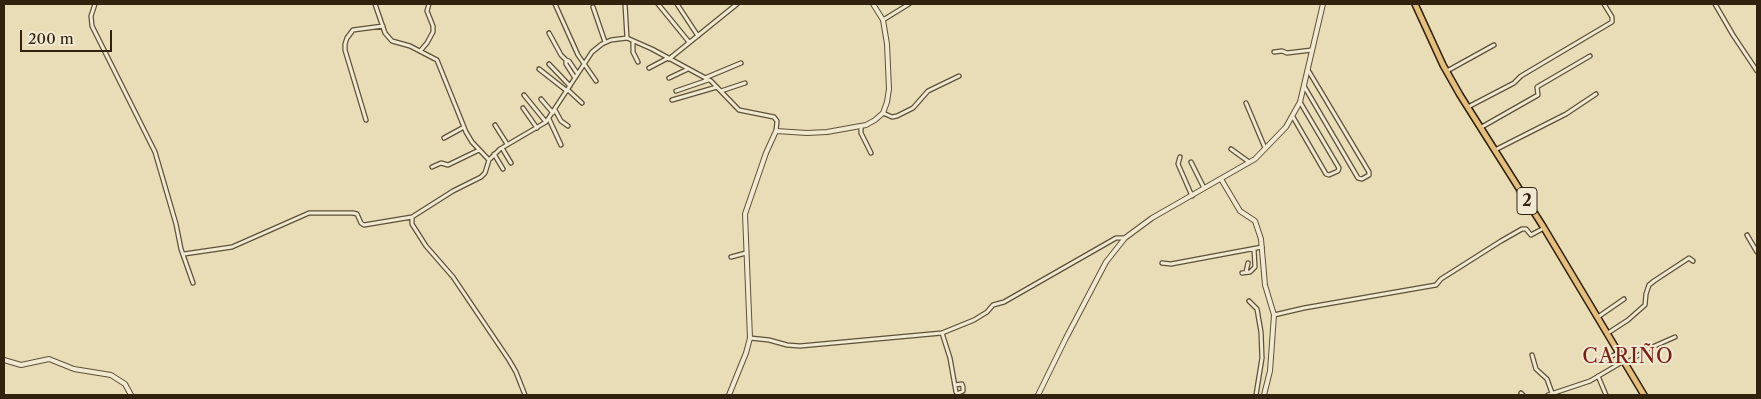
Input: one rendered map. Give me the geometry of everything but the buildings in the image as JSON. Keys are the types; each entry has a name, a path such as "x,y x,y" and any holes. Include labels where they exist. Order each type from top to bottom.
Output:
{"highway":[{"name":"2","path":"1415,4 1447,71 1480,128 1544,228 1620,352 1644,395"}],"street":[{"path":"95,4 91,16 92,26 155,152 176,224 181,249 193,283"},
{"path":"375,4 385,33 392,41 421,50 437,60 464,127 479,150 489,160"},
{"path":"421,50 433,32 427,11 429,4"},
{"path":"556,4 578,56 596,81"},
{"path":"625,4 627,38"},
{"path":"658,4 689,43"},
{"path":"677,4 698,36"},
{"path":"729,4 732,8"},
{"path":"650,68 689,43 737,4"},
{"path":"776,131 817,133 861,126 883,113 889,89 887,44 883,20 873,4"},
{"path":"883,20 909,4"},
{"path":"1038,395 1106,262 1125,238 1152,218 1250,163 1286,127 1300,102 1323,4"},
{"path":"1468,107 1514,84 1522,76 1612,22 1612,17 1604,4"},
{"path":"1715,4 1757,71"},
{"path":"593,7 605,42"},
{"path":"366,120 345,50 345,44 353,30 383,26"},
{"path":"549,34 578,74"},
{"path":"184,254 232,246 309,213 353,213 357,214 364,225 412,217 453,191 481,177 485,173 489,160 494,154 547,120 584,62 597,48 605,42 627,38 706,79 717,87 739,110 774,116 777,121 776,131 766,153 746,211 750,338 729,395"},
{"path":"633,41 633,52 638,62"},
{"path":"1447,71 1494,45"},
{"path":"1274,52 1282,51 1287,53 1312,50"},
{"path":"1480,128 1538,95 1537,87 1590,56"},
{"path":"566,60 566,64 575,78"},
{"path":"676,91 741,62"},
{"path":"549,64 582,104"},
{"path":"539,69 568,89"},
{"path":"669,78 688,69"},
{"path":"1304,86 1358,178 1362,179 1369,175 1369,172 1308,70"},
{"path":"883,113 892,117 914,108 928,91 959,76"},
{"path":"721,91 745,83"},
{"path":"672,100 717,87"},
{"path":"1495,150 1566,114 1596,94"},
{"path":"524,95 547,120 561,145"},
{"path":"541,99 568,126"},
{"path":"1293,117 1326,174 1329,175 1338,170 1300,102"},
{"path":"1246,104 1266,149"},
{"path":"523,108 537,128"},
{"path":"495,125 508,144"},
{"path":"861,126 861,134 871,154"},
{"path":"444,138 464,127"},
{"path":"502,148 511,163"},
{"path":"1230,149 1250,163"},
{"path":"432,167 441,163 448,165 479,150"},
{"path":"494,154 503,169"},
{"path":"1180,157 1178,164 1192,196"},
{"path":"1191,162 1205,189"},
{"path":"1221,179 1240,211 1255,221 1262,247 1265,284 1274,315 1270,371 1264,395"},
{"path":"412,217 412,224 426,246 453,278 506,355 516,372 525,395"},
{"path":"1274,315 1304,308 1436,286 1441,279 1522,229 1526,229 1531,235 1544,228"},
{"path":"1747,235 1757,252"},
{"path":"750,338 800,346 942,333 974,320 987,312 993,305 1004,302 1116,238 1125,238"},
{"path":"1162,263 1171,264 1262,247"},
{"path":"1248,264 1244,272 1250,272 1255,267 1254,249"},
{"path":"732,257 746,253"},
{"path":"1608,333 1628,320 1645,305 1646,294 1654,281 1689,258 1693,261"},
{"path":"1598,317 1624,299"},
{"path":"1249,301 1257,309 1259,315 1262,358 1256,395"},
{"path":"942,333 950,358 955,385 957,394 963,392 962,384 955,385"},
{"path":"1548,395 1598,376 1675,337"},
{"path":"1600,362 1620,352"},
{"path":"1532,355 1536,369 1547,379 1552,393"},
{"path":"1262,358 1270,358"},
{"path":"4,360 17,365 49,359 74,369 111,375 126,384 131,395"},
{"path":"1598,376 1606,395"}],"district":[{"name":"CARIÑO","path":"1628,357"}]}
